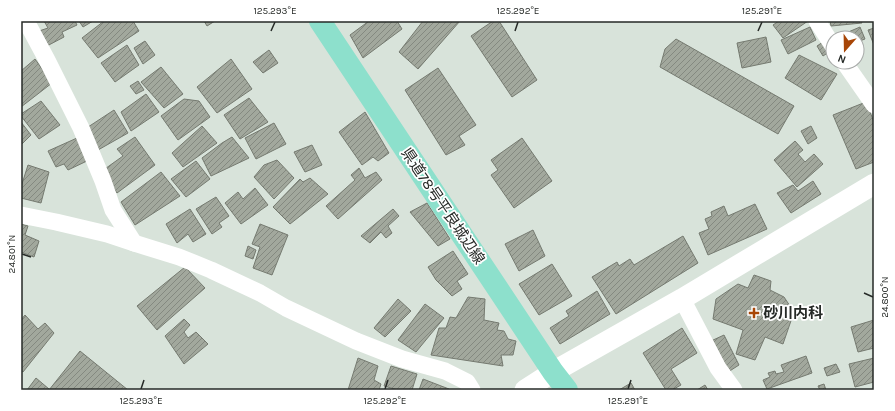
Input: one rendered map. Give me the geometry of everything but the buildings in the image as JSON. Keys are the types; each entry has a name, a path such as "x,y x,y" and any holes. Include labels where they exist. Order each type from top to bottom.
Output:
{"main road":[{"name":"県道78号平良城辺線","path":"320,21 567,390"}],"street":[{"path":"26,21 81,128 103,181 113,210 134,244"},
{"path":"817,21 825,34"},
{"path":"850,70 874,105"},
{"path":"525,390 682,299 874,184"},
{"path":"21,215 107,234 134,244 179,257 260,293 292,311 356,341 402,359 445,371 467,382 472,390"},
{"path":"682,299 718,368 734,390"}],"place":[{"name":"砂川内科","path":"754,313"}]}
